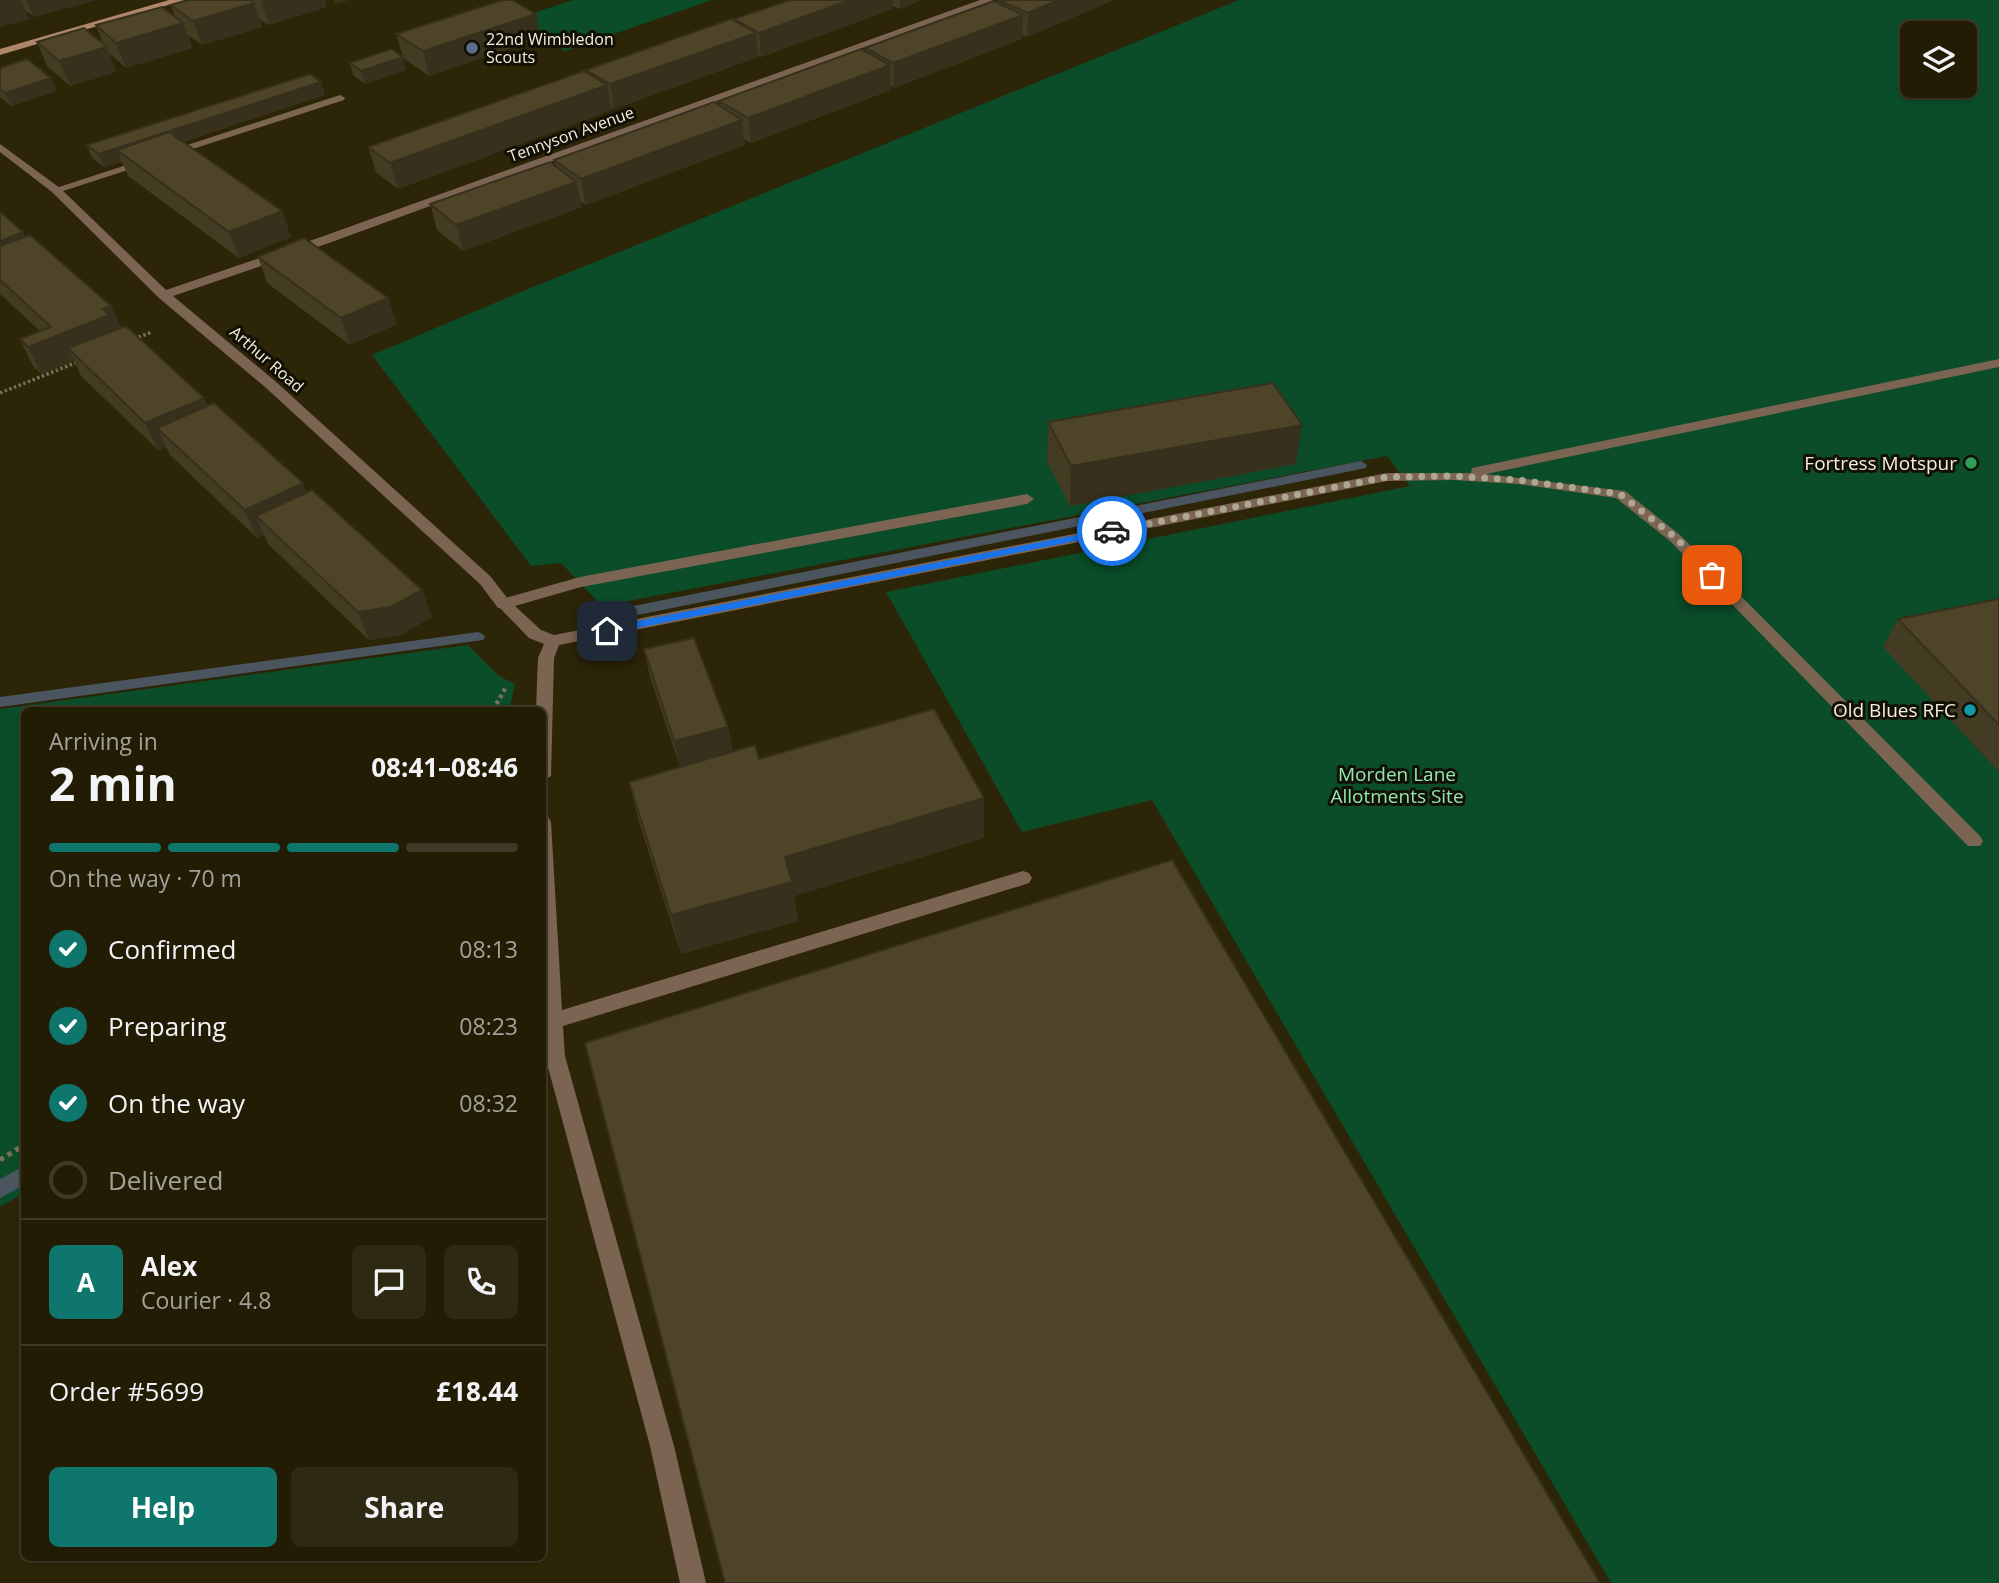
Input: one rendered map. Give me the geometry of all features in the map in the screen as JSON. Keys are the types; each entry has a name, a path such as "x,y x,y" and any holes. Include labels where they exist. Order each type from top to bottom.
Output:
{"street":[{"path":"0,52 180,0"},
{"name":"Tennyson Avenue","path":"164,295 989,0"},
{"path":"56,190 340,98"},
{"name":"Arthur Road","path":"0,147 56,190 164,295 270,384 485,580 504,604 536,634 553,641"},
{"path":"1452,476 1999,363"},
{"path":"544,707 546,658 553,641 1387,477 1452,476 1518,480 1620,494 1675,537 1974,841"},
{"path":"504,604 580,582 1027,499"},
{"path":"552,1021 1023,878"},
{"path":"546,902 555,1056 662,1446 693,1583"}],"path":[{"path":"132,340 190,316"},
{"path":"0,393 84,359"},
{"path":"0,1160 21,1147"}],"green space":[{"path":"573,0 712,0 565,51 515,19"},
{"name":"Morden Lane Allotments Site","path":"1239,0 1999,0 1999,1583 1611,1583 1152,800 1022,832 886,592 1410,486 1387,456 602,606 561,563 531,566 372,355"},
{"path":"468,645 499,676 515,684 510,707 21,707 21,1195 0,1207 0,709"}],"building":[{"path":"188,0 250,0 254,3 193,21 171,5"},
{"path":"503,0 512,0 536,14 423,51 396,34"},
{"path":"790,0 850,0 759,33 734,19"},
{"path":"998,0 1058,0 1028,13"},
{"path":"994,1 1023,15 893,63 865,48"},
{"path":"162,7 183,23 116,43 96,25"},
{"path":"731,19 756,33 610,84 586,70"},
{"path":"84,28 107,47 59,61 37,42"},
{"path":"391,49 403,57 361,71 350,63"},
{"path":"861,49 890,65 748,118 719,101"},
{"path":"27,59 51,78 5,93 0,89 0,68"},
{"path":"584,71 607,85 390,163 368,147"},
{"path":"310,74 321,82 99,154 87,145"},
{"path":"714,102 742,120 581,179 554,160"},
{"path":"169,132 282,211 229,232 117,150"},
{"path":"550,162 576,182 456,225 430,204"},
{"path":"0,212 23,232 0,241"},
{"path":"30,235 111,306 103,309 109,315 28,347 20,339 51,327 0,280 0,246"},
{"path":"304,238 388,298 341,318 258,257"},
{"path":"126,326 204,398 145,423 68,348"},
{"path":"1273,383 1302,425 1071,466 1048,422"},
{"path":"214,403 303,483 245,510 157,428"},
{"path":"312,490 422,590 391,607 358,612 256,516"},
{"path":"1999,599 1999,725 1898,619"},
{"path":"694,638 728,727 674,741 644,649"},
{"path":"934,709 984,798 785,857 792,882 671,915 629,782 755,745 759,759"},
{"path":"1172,860 1600,1583 725,1583 585,1043"}],"waterway":[{"path":"603,617 1361,465"},
{"path":"0,702 478,637"},
{"path":"0,1189 21,1177"}],"way so far":[{"path":"1112,531 1387,477 1452,476 1518,480 1620,494 1675,537 1712,575"}],"place":[{"name":"22nd Wimbledon Scouts","path":"472,48"},
{"name":"Fortress Motspur","path":"1971,463"},
{"name":"Old Blues RFC","path":"1970,710"}],"route":[{"path":"607,631 1112,531"}]}
